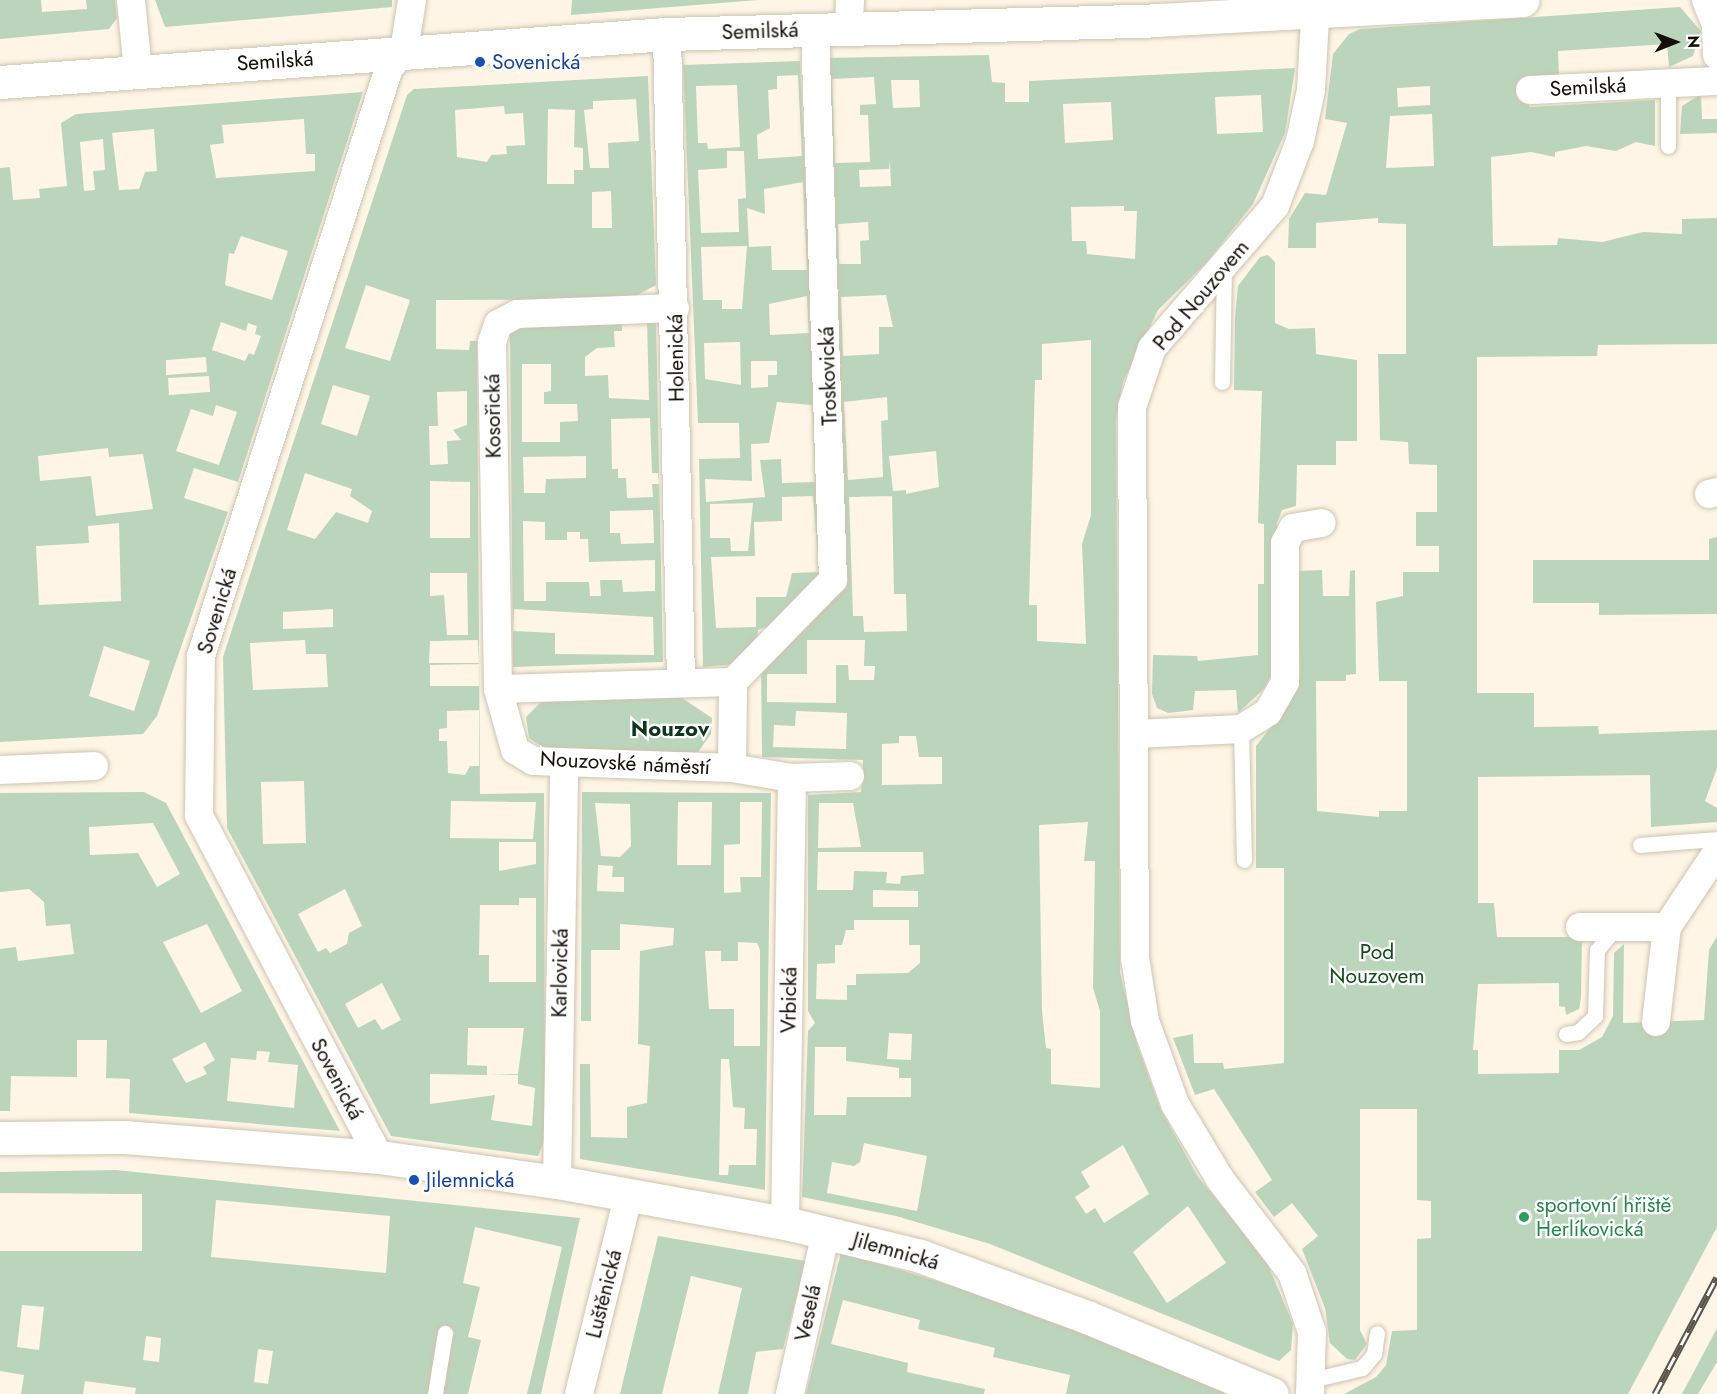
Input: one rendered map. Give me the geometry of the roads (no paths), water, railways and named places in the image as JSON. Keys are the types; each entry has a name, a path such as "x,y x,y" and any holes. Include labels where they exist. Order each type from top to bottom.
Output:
{"street":[{"path":"131,0 138,71"},
{"path":"404,51 412,0"},
{"name":"Semilská","path":"0,82 404,51 667,34 815,29 849,14 1522,0"},
{"path":"1706,0 1716,25 1717,54"},
{"name":"Pod Nouzovem","path":"1311,1387 1312,1332 1292,1273 1220,1179 1175,1104 1145,1021 1135,958 1132,407 1152,348 1224,268 1275,206 1300,141 1316,62 1316,6"},
{"name":"Troskovická","path":"733,682 833,580 815,29"},
{"name":"Holenická","path":"667,34 675,308 681,681"},
{"name":"Sovenická","path":"379,1157 199,815 201,656 388,68 404,51"},
{"name":"Semilská","path":"1530,90 1717,81"},
{"name":"Kosořická","path":"498,689 492,342 498,324 517,314 675,308"},
{"path":"1135,734 1241,729 1268,712 1285,682 1285,543 1293,528 1322,523"},
{"path":"498,689 681,681 733,682"},
{"name":"Nouzovské náměstí","path":"498,689 515,750 533,761 564,765 732,768 733,682"},
{"name":"Karlovická","path":"557,1182 564,765"},
{"path":"0,770 94,766"},
{"path":"732,768 792,778 850,776"},
{"name":"Vrbická","path":"785,1223 792,778"},
{"path":"1656,1022 1667,927 1717,852"},
{"path":"1580,927 1667,927"},
{"name":"Jilemnická","path":"0,1138 124,1137 379,1157 557,1182 785,1223 826,1232 983,1279 1272,1394"},
{"name":"Luštěnická","path":"579,1394 629,1194"},
{"name":"Veselá","path":"790,1394 826,1232"}],"lane":[{"path":"1668,83 1668,146"},
{"path":"1222,382 1224,268"},
{"path":"1241,729 1244,860"},
{"path":"1640,845 1717,839"},
{"path":"1566,1034 1578,1032 1595,1016 1597,950 1616,927"},
{"path":"435,1394 445,1333"},
{"path":"1311,1387 1362,1368 1374,1354 1377,1333"}],"railway":[{"path":"1655,1394 1717,1277"}],"place":[{"name":"Sovenická","path":"480,62"},
{"name":"Jilemnická","path":"414,1180"},
{"name":"sportovní hřiště Herlíkovická","path":"1524,1217"}],"district":[{"name":"Nouzov","path":"670,729"}]}
